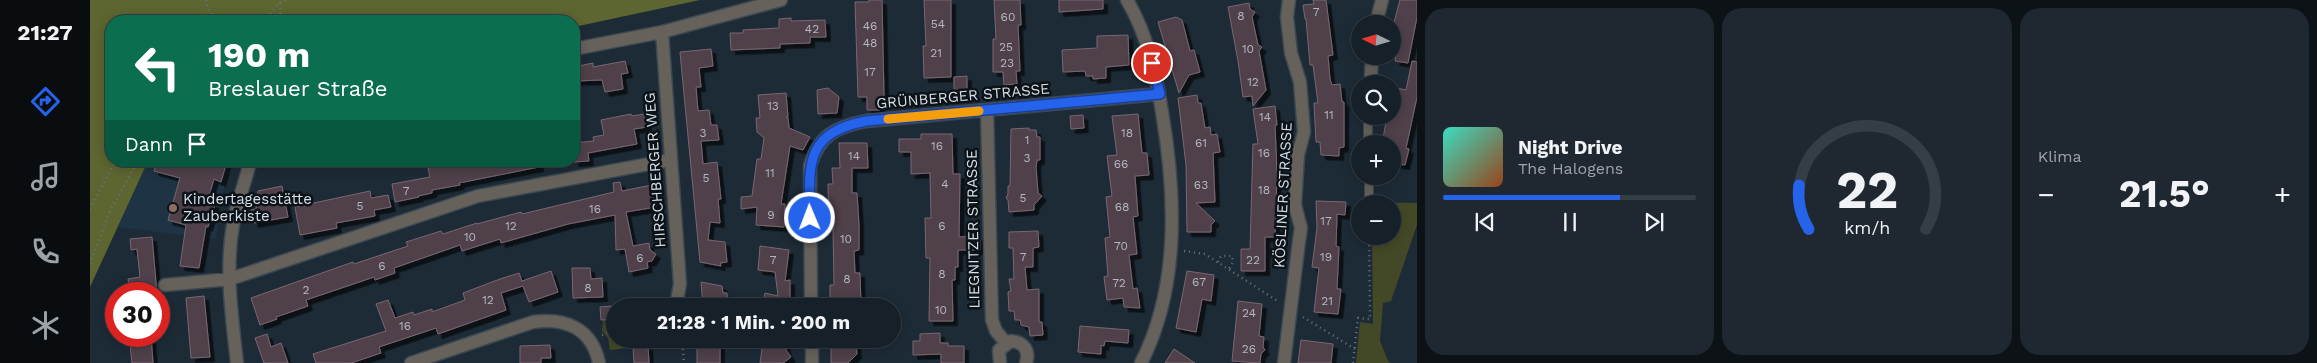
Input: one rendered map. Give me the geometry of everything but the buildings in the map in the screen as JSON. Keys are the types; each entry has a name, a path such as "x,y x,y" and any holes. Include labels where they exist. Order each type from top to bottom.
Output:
{"street":[{"path":"580,48 662,32 781,0"},
{"path":"1127,0 1140,25 1160,94 1171,170 1171,250 1158,320 1141,363"},
{"name":"KÖSLINER STRASSE","path":"1284,363 1300,228 1296,205 1298,155 1304,132 1300,82 1291,53 1286,17 1289,0"},
{"path":"1378,15 1382,0"},
{"name":"HIRSCHBERGER WEG","path":"662,32 680,284 677,298"},
{"name":"GRÜNBERGER STRASSE","path":"811,298 810,166 819,145 829,134 846,125 866,121 1160,94"},
{"name":"LIEGNITZER STRASSE","path":"987,110 992,320 996,331 1006,343"},
{"path":"170,285 230,279 478,196 670,160"},
{"path":"237,363 230,279 230,250 233,224 249,167"},
{"path":"411,363 534,322 546,320 559,320 579,330 590,341 598,355 599,363"},
{"path":"1000,363 999,350 1006,343 1016,342 1024,346 1028,355 1026,363"},
{"path":"812,348 812,363"}],"path":[{"path":"206,0 209,13 214,15"},
{"path":"268,15 280,3 286,0"},
{"path":"280,3 281,15"},
{"path":"90,209 112,167"},
{"path":"90,264 109,213 135,167"},
{"path":"1354,363 1358,318 1370,319 1369,245"},
{"path":"1171,250 1205,254 1277,300"},
{"path":"1218,262 1222,256 1232,256 1233,262 1229,270"},
{"path":"1290,310 1355,349"},
{"path":"683,348 684,363"}],"shaded area":[{"name":"Kindertagesstätte Zauberkiste","path":"145,167 234,167 226,182 221,199 216,239 118,227"}],"green space":[{"path":"90,0 700,0 580,26 580,15 105,15 105,167 145,167 90,287"},
{"path":"1401,203 1417,203 1417,225 1391,301 1383,303 1380,341 1388,361 1391,363 1356,363 1360,322 1373,324 1372,245 1401,245"},
{"path":"603,320 606,320 606,336 602,331"},
{"path":"610,348 627,348 610,350"}],"slow traffic":[{"path":"888,119 979,111"}],"place":[{"name":"Kindertagesstätte Zauberkiste","path":"173,208"}],"route":[{"path":"810,218 810,166 819,145 829,134 837,129 866,121 1160,94 1152,63"}]}
